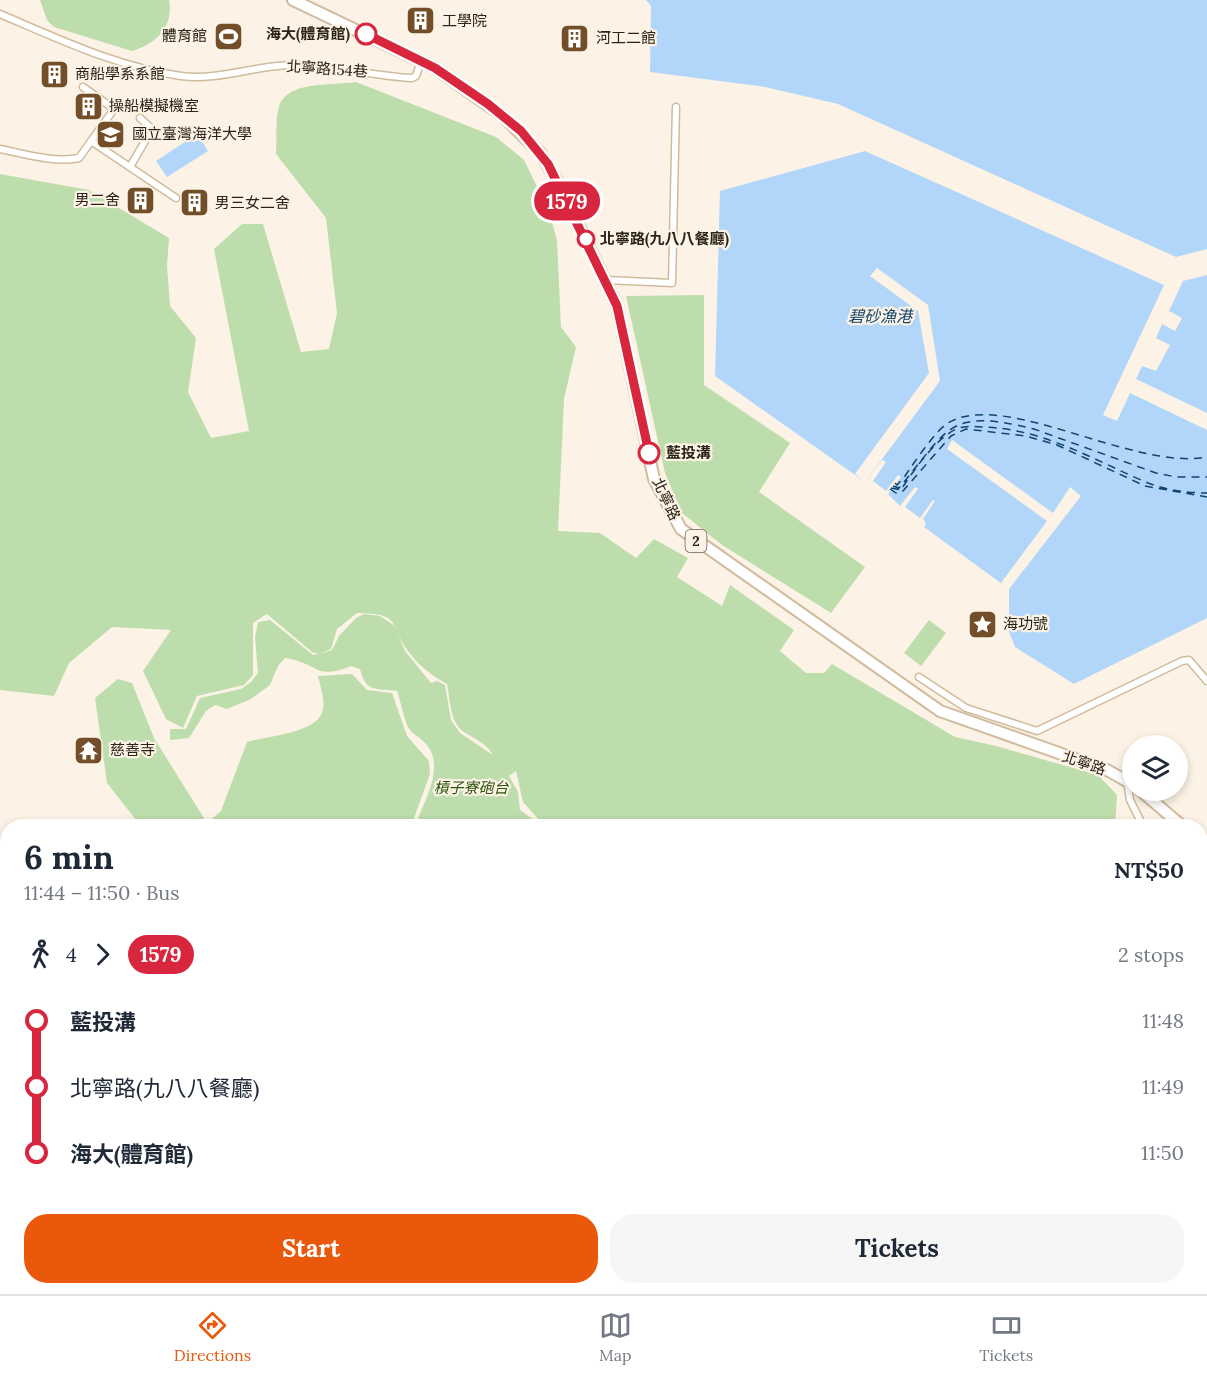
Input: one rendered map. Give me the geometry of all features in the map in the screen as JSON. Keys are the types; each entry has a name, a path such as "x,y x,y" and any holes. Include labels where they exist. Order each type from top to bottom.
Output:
{"main road":[{"name":"北寧路","path":"293,0 421,61 503,116 534,145 554,174 606,280 622,321 654,479 681,529 940,711 1122,779"},
{"path":"1153,801 1174,819"}],"street":[{"name":"北寧路154巷","path":"0,14 127,65 183,76 222,76 257,68 291,65 339,68 412,78 416,76 421,61"},
{"path":"0,149 70,160 79,158 114,109 82,87"},
{"path":"606,280 672,283 676,107"},
{"path":"130,167 152,129 140,118"},
{"path":"91,141 176,198"},
{"path":"919,677 966,708 1037,731 1182,662 1189,660 1207,681"},
{"path":"1130,801 1139,819"}],"green space":[{"path":"40,0 169,0 170,10 166,26 156,39 132,51 54,27 47,20"},
{"name":"槓子寮砲台","path":"356,82 496,137 524,160 548,209 557,240 561,327 576,347 564,399 558,531 600,533 636,558 654,539 688,558 677,577 722,606 730,585 794,630 780,651 806,673 824,673 832,664 955,737 996,746 1098,775 1117,795 1115,819 538,819 523,802 516,771 509,776 518,792 520,810 533,819 419,819 434,770 431,751 408,727 397,691 372,688 365,682 360,669 351,666 330,672 317,670 305,663 285,658 278,666 270,685 251,699 227,709 215,705 206,711 189,738 170,740 170,729 186,729 200,698 241,689 258,673 255,637 258,622 270,620 313,655 319,654 312,652 267,614 253,623 253,675 244,685 197,696 183,728 166,719 143,671 171,630 112,627 69,663 54,696 0,690 0,174 89,190 169,238 167,266 170,306 196,338 188,392 211,438 249,431 214,249 242,224 263,224 301,352 329,349 337,313 326,218 276,154 279,106 292,92 312,86","holes":["357,613 381,615 388,618 394,626 380,616 364,614 356,618 339,636 332,650 320,654 331,649 337,629","397,631 416,661 447,684 451,710 459,728 483,744 493,755 460,733 451,720 445,685 437,681 431,683 405,651"]},
{"path":"704,295 704,385 790,443 759,492 865,567 831,613 722,545 682,513 665,473 626,296"},
{"path":"929,620 946,633 921,666 904,653"},
{"path":"352,674 367,690 392,693 407,736 429,761 430,774 415,819 212,819 221,811 247,742 303,728 320,717 323,705 318,676"},
{"path":"118,679 132,683 154,738 205,819 135,819 107,783 95,698"}],"water":[{"path":"646,0 1207,0 1207,249 1176,257 838,104 765,87 650,72 651,6"},
{"path":"197,134 208,151 167,177 156,161"},
{"name":"碧砂漁港","path":"865,151 1164,285 1103,415 1117,421 1130,393 1207,430 1207,618 1074,684 1015,647 1009,632 1009,589 924,527 926,524 923,519 935,501 933,500 920,518 905,507 918,489 915,487 900,506 888,494 901,477 898,475 886,491 873,481 886,462 882,460 865,482 715,376 720,191"},
{"path":"1207,275 1207,413 1136,379 1142,366 1156,371 1170,345 1156,338 1162,324 1175,331 1182,318 1169,311 1183,281"}],"pier":[{"path":"877,268 928,305 940,381 865,482 855,474 929,373 918,311 870,276"},
{"path":"952,440 1053,513 1070,487 1081,496 1009,589 1001,583 1047,521 947,449"}],"ferry route":[{"path":"895,483 897,485 905,476 943,427 972,415 1002,416 1035,423 1143,453 1177,458 1207,457"},
{"path":"893,486 899,488 941,437 953,428 967,422 984,421 1034,429 1156,473 1176,477 1207,477"},
{"path":"891,488 901,490 916,467 941,439 952,431 974,426 1027,433 1068,447 1155,485 1177,491 1207,493"},
{"path":"890,489 896,493 902,492 951,436 966,429 1026,436 1057,445 1145,486 1207,497"}],"bus line":[{"name":"1579","path":"366,34 435,68 488,104 521,131 548,164 617,306 649,453"}],"place":[{"name":"工學院","path":"421,21"},
{"name":"海大(體育館)","path":"366,34"},
{"name":"體育館","path":"228,36"},
{"name":"河工二館","path":"575,38"},
{"name":"商船學系系館","path":"54,74"},
{"name":"操船模擬機室","path":"88,106"},
{"name":"國立臺灣海洋大學","path":"111,134"},
{"name":"男二舍","path":"141,200"},
{"name":"男三女二舍","path":"194,203"},
{"name":"北寧路(九八八餐廳)","path":"586,239"},
{"name":"藍投溝","path":"649,453"},
{"name":"海功號","path":"982,624"},
{"name":"慈善寺","path":"89,750"}]}
